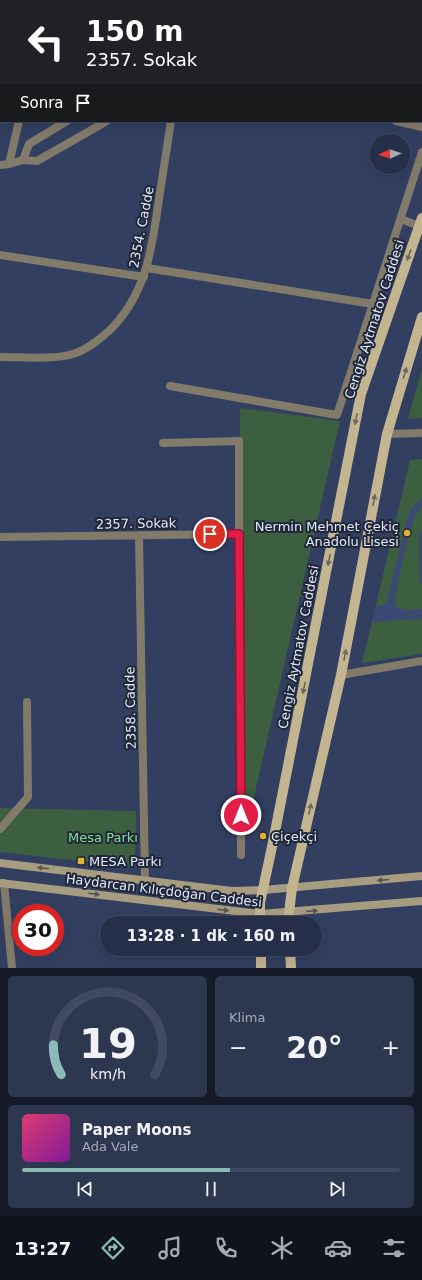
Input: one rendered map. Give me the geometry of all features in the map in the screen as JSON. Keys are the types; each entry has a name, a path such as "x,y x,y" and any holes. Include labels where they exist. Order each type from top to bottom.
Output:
{"main road":[{"name":"Cengiz Aytmatov Caddesi","path":"260,916 263,890 274,842 361,394 421,222"},
{"path":"289,916 292,888 341,675 387,434 422,317"},
{"name":"Haydarcan Kılıçdoğan Caddesi","path":"0,863 232,891 292,888 422,876"},
{"name":"Haydarcan Kılıçdoğan Caddesi","path":"2,883 238,916"},
{"name":"Haydarcan Kılıçdoğan Caddesi","path":"305,916 422,901"},
{"path":"261,956 262,968"},
{"path":"290,956 291,968"}],"street":[{"path":"9,164 19,122"},
{"path":"23,160 29,144 65,122"},
{"path":"0,164 9,164 23,160 37,161 104,122"},
{"name":"2354. Cadde","path":"0,357 61,357 73,354 94,344 115,325 125,313 135,297 147,268 171,122"},
{"path":"400,122 422,127"},
{"path":"170,386 337,415 422,152"},
{"path":"401,219 421,222"},
{"path":"0,255 144,277"},
{"path":"147,268 373,304"},
{"path":"387,434 422,433"},
{"path":"163,443 238,441 241,855"},
{"name":"2357. Sokak","path":"0,537 239,534"},
{"name":"2358. Cadde","path":"139,535 145,880"},
{"path":"341,675 422,661"},
{"path":"0,828 28,797 27,702"},
{"path":"2,883 12,968"}],"shaded area":[{"name":"Nermin Mehmet Çekiç Anadolu Lisesi","path":"422,459 422,654 362,663 410,460"}],"green space":[{"path":"422,369 422,418 408,419"},
{"path":"240,408 340,421 243,845"},
{"path":"422,459 422,498 409,513 386,603 376,606 410,460"},
{"path":"422,506 422,532 419,532 422,609 407,610 397,607 395,600 409,536 413,523"},
{"path":"422,619 422,654 362,663 372,622"},
{"name":"Mesa Parkı","path":"0,808 136,811 135,865 132,867 0,852"}],"place":[{"name":"Nermin Mehmet Çekiç Anadolu Lisesi","path":"407,533"},
{"name":"Çiçekçi","path":"263,836"},
{"name":"MESA Parkı","path":"81,861"}],"route":[{"path":"210,534 239,534 241,815"}]}
